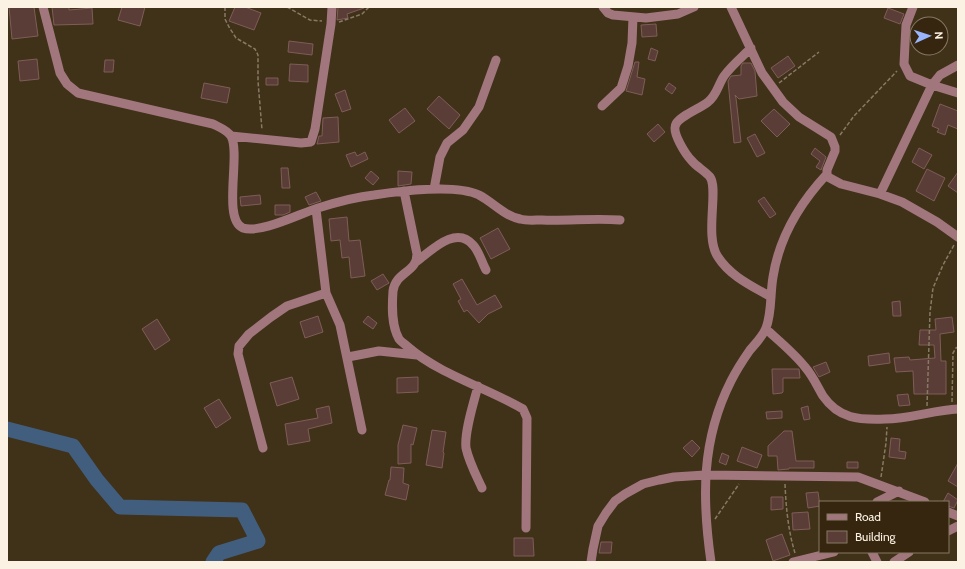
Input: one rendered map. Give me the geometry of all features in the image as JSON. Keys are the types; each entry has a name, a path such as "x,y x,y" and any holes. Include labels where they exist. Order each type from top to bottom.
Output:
{"street":[{"path":"43,7 60,74 67,84 78,93 213,124 226,130 231,136 233,145 233,215 239,225 244,228 264,227 316,209 346,200 374,194 454,188 480,195 506,214 522,220 620,220"},
{"path":"231,136 301,143 311,142 315,129 331,23 332,7"},
{"path":"603,7 608,13 613,15 633,18 678,14 694,7"},
{"path":"711,562 707,532 705,475 715,421 731,381 747,354 766,329 774,271 784,237 811,191 827,174 827,170 835,151 834,143 831,137 799,117 783,102 762,73 731,7"},
{"path":"913,7 906,24 904,64 910,76 958,93"},
{"path":"602,106 621,88 628,66 632,44 633,18"},
{"path":"750,48 724,77 714,97 680,120 675,124 675,128 680,144 690,160 711,178 713,188 713,245 717,257 731,272 771,297"},
{"path":"434,189 440,157 447,143 463,130 479,107 496,60"},
{"path":"880,194 932,85 940,75 958,65"},
{"path":"827,174 832,180 841,184 880,194 902,202 920,211 956,241"},
{"path":"404,191 417,261"},
{"path":"316,209 326,293 340,325 348,357 362,430"},
{"path":"486,270 475,246 467,239 458,237 450,238 417,261 415,265 399,276 394,289 392,310 394,327 400,339 417,355 523,409 527,418 526,528"},
{"path":"263,448 238,354 239,346 249,334 287,306 326,293"},
{"path":"766,329 790,350 806,367 833,408 844,416 862,419 887,420 955,410"},
{"path":"348,357 379,352 417,355"},
{"path":"478,386 468,427 466,446 470,462 482,488"},
{"path":"591,562 598,526 615,501 642,484 674,477 705,475 858,477 923,501"},
{"path":"879,501 899,491"},
{"path":"795,561 830,553"},
{"path":"872,553 877,562"},
{"path":"894,562 907,553"}],"path":[{"path":"225,7 226,19 236,38 255,49 258,55 258,81 264,140"},
{"path":"288,7 310,20 331,23 350,19 362,14 369,7"},
{"path":"773,88 819,52"},
{"path":"834,143 854,116 904,64"},
{"path":"927,414 932,288 956,241"},
{"path":"955,410 953,353 958,347"},
{"path":"880,485 884,463 887,420"},
{"path":"707,532 745,476"},
{"path":"785,476 786,509 795,561"}],"building":[{"path":"9,7 34,7 38,36 12,39"},
{"path":"52,7 69,7 69,10 92,8 93,24 54,25"},
{"path":"122,7 145,7 140,26 118,20"},
{"path":"235,7 245,7 261,13 254,30 229,21"},
{"path":"338,7 364,8 347,14 348,18 337,20"},
{"path":"888,8 904,14 900,24 884,18"},
{"path":"656,24 657,36 642,37 641,25"},
{"path":"289,41 313,44 312,55 288,52"},
{"path":"651,48 658,51 655,61 648,59"},
{"path":"788,56 795,66 778,78 771,68"},
{"path":"37,59 39,79 20,81 18,61"},
{"path":"105,60 114,60 113,72 104,72"},
{"path":"635,62 639,62 637,77 645,79 642,95 626,91"},
{"path":"743,63 751,63 755,71 757,96 739,99 735,95 741,142 734,143 728,81 731,76 741,75 741,66"},
{"path":"290,64 308,65 308,82 289,81"},
{"path":"266,78 278,78 278,85 266,85"},
{"path":"204,83 230,88 227,103 201,98"},
{"path":"669,83 676,88 672,94 665,89"},
{"path":"345,90 351,109 342,112 335,94"},
{"path":"439,96 460,115 449,129 427,109"},
{"path":"940,104 958,111 958,129 948,125 945,135 937,132 939,129 932,126"},
{"path":"405,108 415,121 399,133 389,120"},
{"path":"774,109 790,124 777,137 761,121"},
{"path":"338,117 339,142 317,144 319,136 322,136 323,118"},
{"path":"658,124 665,132 654,142 647,134"},
{"path":"755,134 765,153 757,157 747,138"},
{"path":"815,148 826,157 821,170 816,167 820,161 811,154"},
{"path":"919,148 932,155 924,169 912,162"},
{"path":"355,152 357,156 365,152 368,159 351,167 346,155"},
{"path":"281,168 288,168 290,188 282,188"},
{"path":"927,169 945,178 934,201 916,191"},
{"path":"371,171 379,178 373,185 365,178"},
{"path":"398,171 412,172 411,184 398,186"},
{"path":"958,172 958,193 948,186"},
{"path":"316,192 321,201 309,205 305,197"},
{"path":"260,195 261,204 241,206 240,197"},
{"path":"764,197 776,214 770,218 758,201"},
{"path":"275,205 290,205 290,212 283,215 275,215"},
{"path":"347,217 349,241 360,240 365,276 351,278 349,257 342,258 340,240 331,241 329,219"},
{"path":"498,228 510,249 491,259 480,238"},
{"path":"383,274 389,283 377,290 371,281"},
{"path":"462,279 477,305 495,295 502,307 488,314 479,323 467,310 464,312 458,301 461,299 453,284"},
{"path":"900,301 901,316 893,316 892,302"},
{"path":"318,316 323,332 305,338 300,322"},
{"path":"368,316 377,323 373,329 363,322"},
{"path":"952,317 954,332 940,334 941,361 946,361 946,394 914,394 913,371 896,372 894,358 909,357 910,360 935,358 934,345 919,345 920,330 936,330 935,319"},
{"path":"157,319 170,340 155,350 142,329"},
{"path":"889,353 890,363 869,366 868,356"},
{"path":"826,362 830,372 819,377 813,367"},
{"path":"772,369 799,369 800,378 783,378 783,392 773,394"},
{"path":"292,377 299,399 277,406 270,383"},
{"path":"418,377 418,392 397,393 397,378"},
{"path":"908,394 910,405 899,406 897,395"},
{"path":"219,399 231,418 216,428 204,408"},
{"path":"329,406 332,423 308,429 310,441 288,445 285,424 318,418 316,409"},
{"path":"808,406 810,419 804,420 801,408"},
{"path":"782,411 782,418 767,419 766,412"},
{"path":"403,425 417,428 413,445 411,444 411,463 398,464 398,445"},
{"path":"432,430 446,432 442,468 426,465"},
{"path":"784,431 792,431 796,461 814,461 814,468 789,468 778,470 777,456 768,456 768,446"},
{"path":"891,438 900,439 899,451 906,452 905,459 889,457"},
{"path":"692,440 700,448 692,457 683,448"},
{"path":"742,447 762,455 757,468 737,461"},
{"path":"722,453 729,456 726,465 719,462"},
{"path":"847,462 858,462 858,468 847,468"},
{"path":"958,463 958,487 948,481"},
{"path":"391,467 404,468 403,483 409,485 406,500 385,495 390,480"},
{"path":"818,492 819,506 808,508 806,493"},
{"path":"948,493 958,500 954,508 949,506 949,501 944,501"},
{"path":"771,497 783,497 783,509 771,510"},
{"path":"808,512 810,529 793,530 792,513"},
{"path":"782,534 790,555 773,561 766,540"},
{"path":"514,538 533,538 534,556 514,556"},
{"path":"601,542 612,542 611,553 599,553"}],"waterway":[{"path":"7,429 73,446 97,480 120,507 242,510 258,541 219,553 213,562"}]}
